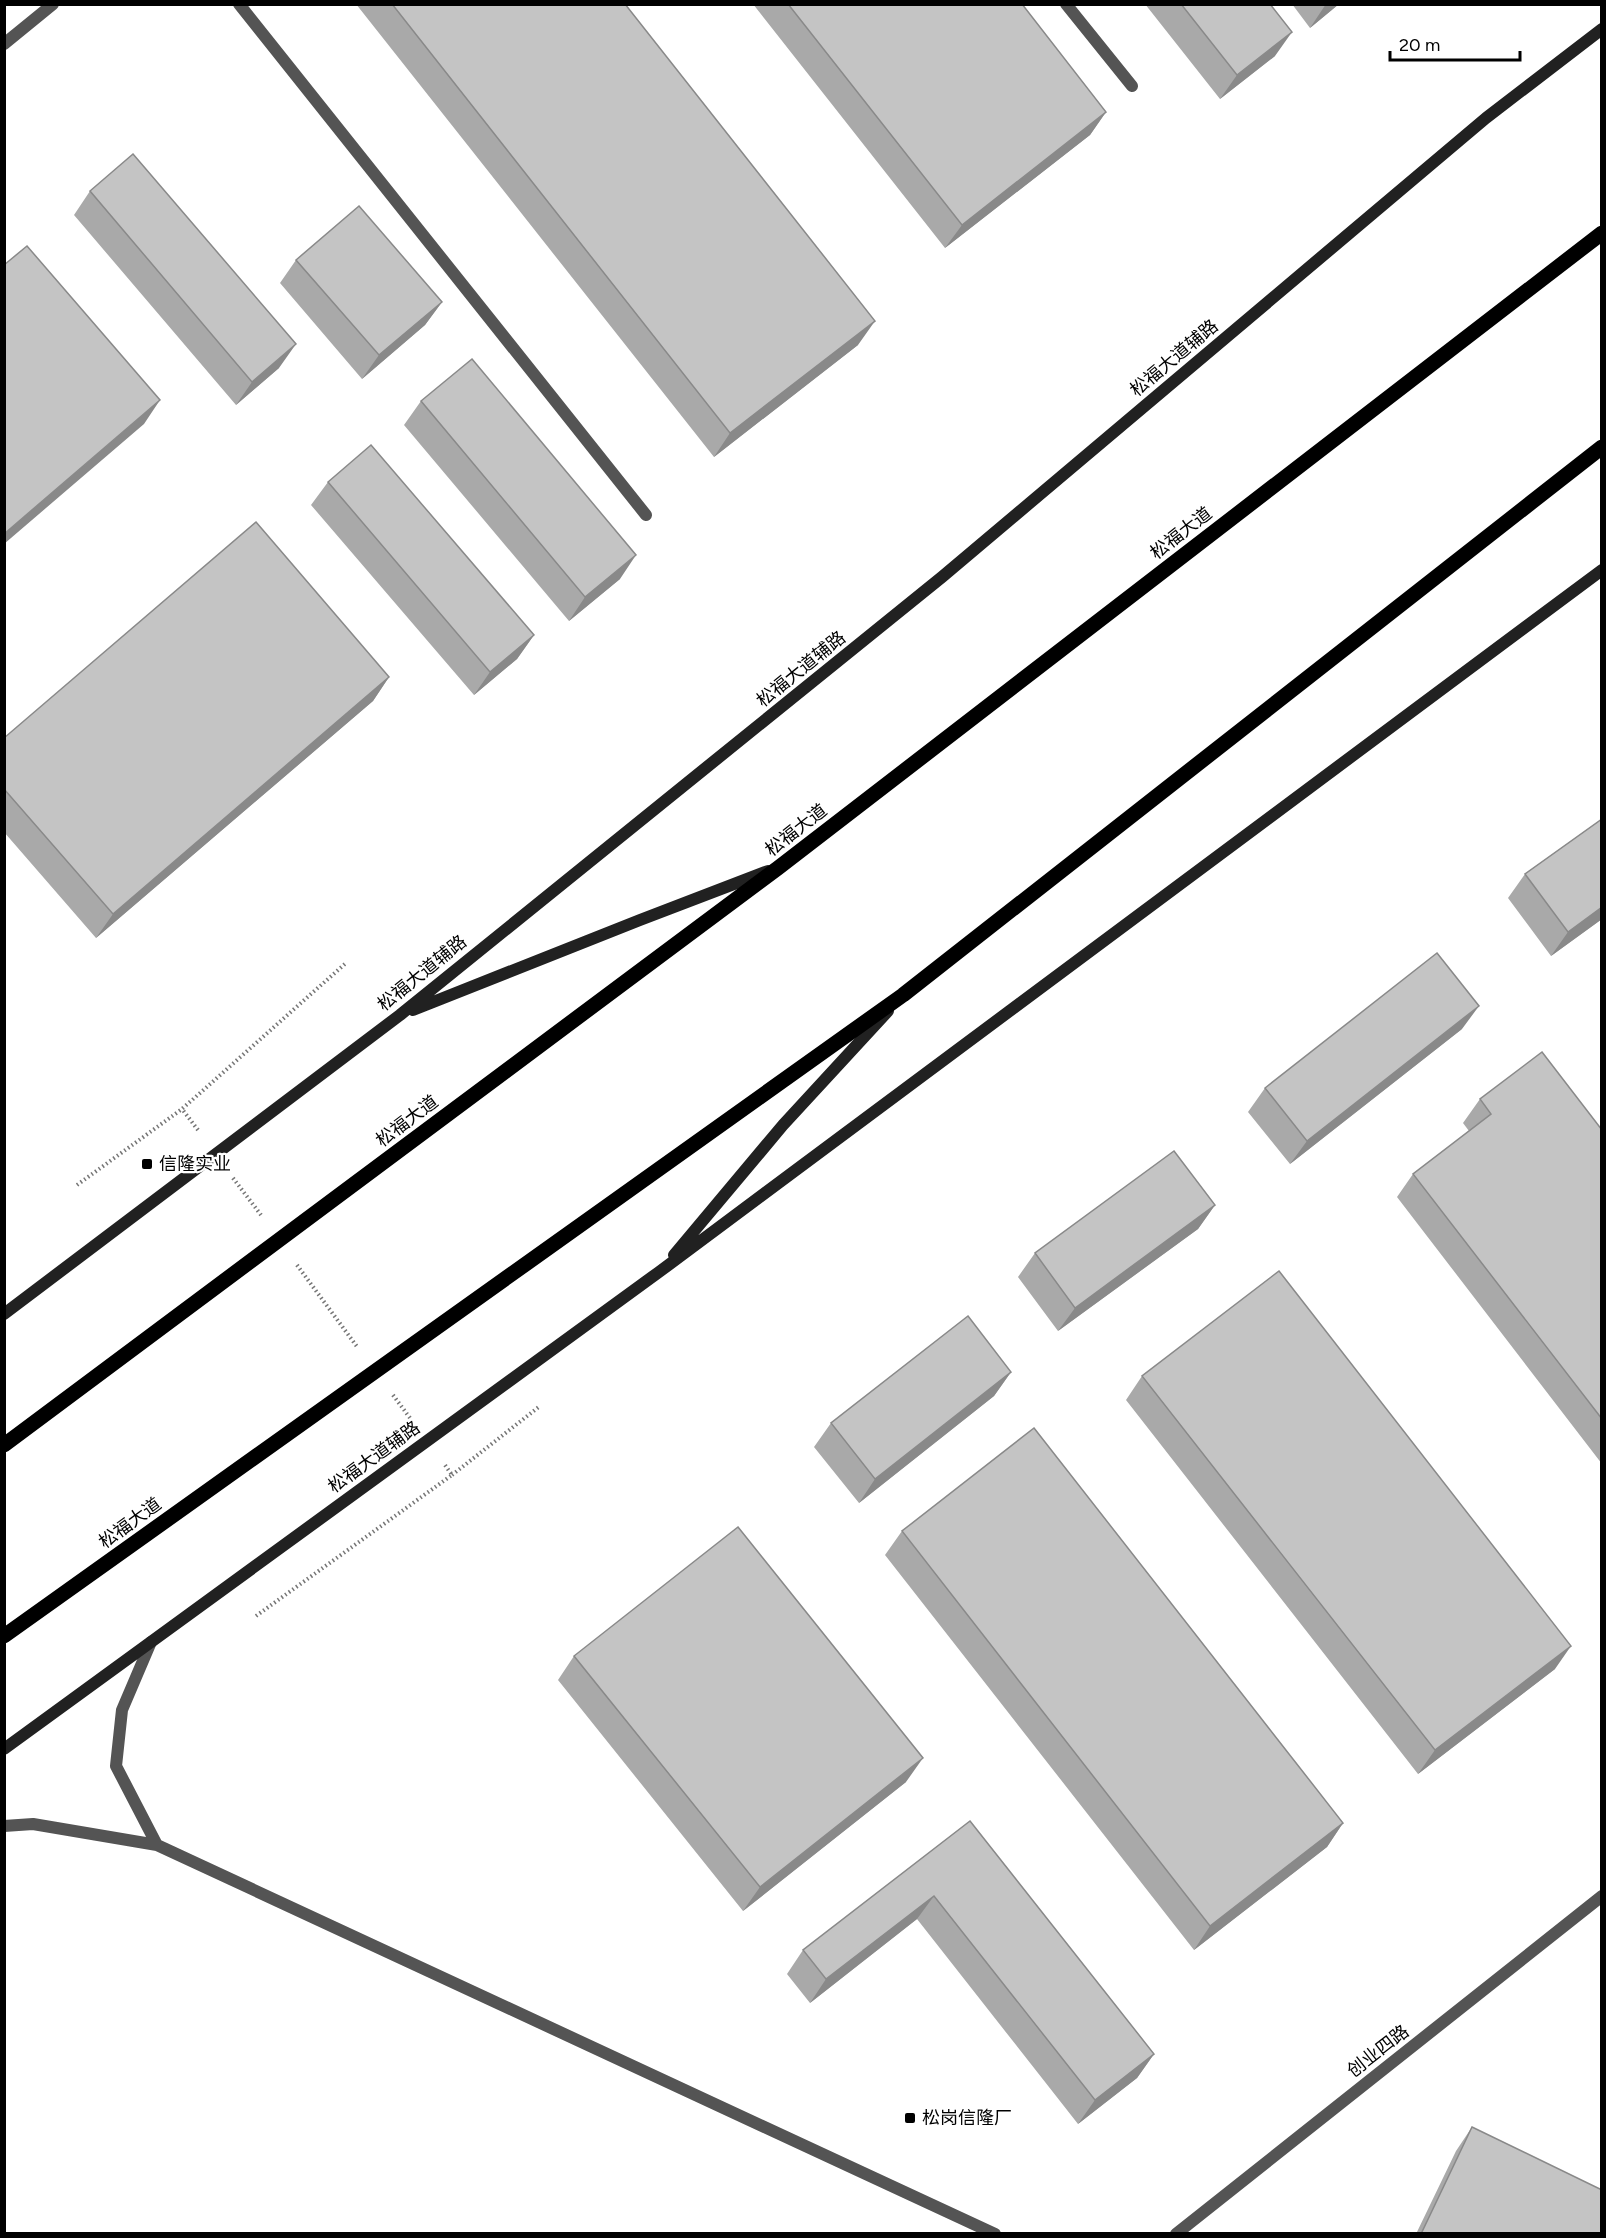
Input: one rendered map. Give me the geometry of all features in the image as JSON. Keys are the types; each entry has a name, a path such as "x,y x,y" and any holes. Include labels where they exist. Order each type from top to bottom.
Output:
{"main road":[{"name":"松福大道辅路","path":"4,1314 400,1015 942,578 1486,118 1602,28"},
{"name":"松福大道","path":"4,1445 778,868 1602,234"},
{"name":"松福大道","path":"4,1636 903,995 1602,447"},
{"name":"松福大道辅路","path":"4,1749 659,1272 1602,570"},
{"path":"400,1015 778,868"},
{"path":"659,1272 783,1125 903,995"}],"street":[{"path":"4,44 53,4"},
{"path":"239,4 646,515"},
{"path":"1066,4 1132,86"},
{"path":"151,1642 123,1710 116,1766 157,1845"},
{"path":"4,1826 33,1824 157,1845 995,2234"},
{"name":"创业四路","path":"1176,2234 1602,1896"}],"path":[{"path":"77,1185 182,1109 347,962"},
{"path":"182,1109 204,1138"},
{"path":"232,1176 268,1225"},
{"path":"296,1263 360,1350"},
{"path":"388,1389 417,1427"},
{"path":"256,1616 452,1476 540,1406"},
{"path":"438,1456 452,1476"}],"building":[{"path":"392,4 625,4 875,321 730,433"},
{"path":"788,4 1022,4 1106,112 962,225"},
{"path":"1181,4 1270,4 1292,32 1237,75"},
{"path":"133,154 296,344 252,382 90,191"},
{"path":"359,206 442,302 379,355 296,260"},
{"path":"27,246 160,400 4,534 4,265"},
{"path":"472,359 636,555 585,597 421,401"},
{"path":"371,445 534,635 490,672 328,482"},
{"path":"256,522 389,677 113,914 4,789 4,738"},
{"path":"1602,819 1602,907 1568,932 1525,874"},
{"path":"1437,953 1479,1006 1307,1141 1265,1088"},
{"path":"1542,1052 1602,1130 1602,1419 1413,1174 1491,1114 1480,1099"},
{"path":"1174,1151 1215,1205 1075,1308 1035,1253"},
{"path":"1279,1271 1571,1646 1435,1750 1142,1376"},
{"path":"968,1316 1011,1372 875,1479 831,1423"},
{"path":"1034,1428 1343,1823 1210,1926 902,1531"},
{"path":"738,1527 923,1758 760,1887 574,1656"},
{"path":"970,1821 1154,2054 1095,2100 934,1896 826,1979 803,1950"},
{"path":"1472,2127 1602,2190 1602,2234 1421,2234"}],"place":[{"name":"信隆实业","path":"147,1164"},
{"name":"松岗信隆厂","path":"910,2118"}]}
